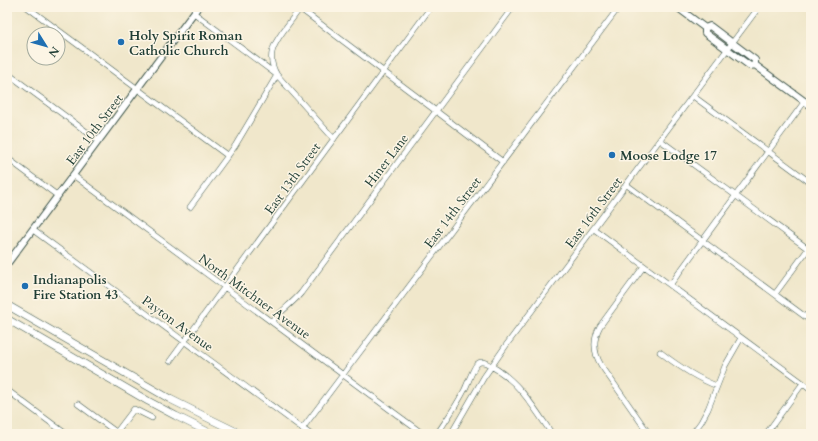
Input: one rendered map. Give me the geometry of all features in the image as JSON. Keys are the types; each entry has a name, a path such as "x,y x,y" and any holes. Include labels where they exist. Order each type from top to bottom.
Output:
{"highway":[{"path":"7,305 192,411 241,434"},
{"path":"7,319 148,401 212,434"}],"main road":[{"path":"677,7 705,28 705,33 728,50 750,66 755,65 811,106"},
{"name":"East 10th Street","path":"7,264 9,256 33,230 196,10"},
{"path":"705,28 710,26 733,43 755,60 755,65"}],"street":[{"path":"27,7 228,156"},
{"path":"277,75 271,58 273,47 276,40 299,7 503,162"},
{"name":"Hiner Lane","path":"272,322 279,313 301,293 513,7"},
{"name":"East 14th Street","path":"302,429 619,7"},
{"name":"East 16th Street","path":"451,434 470,400 492,366 759,7"},
{"name":"East 13th Street","path":"170,361 384,72 429,8"},
{"path":"196,10 277,75 334,139"},
{"path":"7,73 99,141"},
{"path":"190,206 228,156 277,75"},
{"path":"693,96 811,183"},
{"path":"670,286 805,101"},
{"path":"660,140 810,249 775,294"},
{"path":"7,158 58,196"},
{"name":"North Mitchner Avenue","path":"73,175 423,434"},
{"path":"626,185 811,321"},
{"path":"594,229 811,389"},
{"name":"Payton Avenue","path":"33,230 310,434"},
{"path":"644,266 600,326 596,336 595,348 601,365 649,434"},
{"path":"692,434 708,409 727,361 741,338"},
{"path":"660,352 688,372 717,386"},
{"path":"438,434 460,398 475,366 482,362 492,366 508,377 522,391 552,434"},
{"path":"766,434 803,383"},
{"path":"7,390 66,434"},
{"path":"78,404 116,433 134,409 152,418"}],"place":[{"name":"Holy Spirit Roman Catholic Church","path":"121,42"},
{"name":"Moose Lodge 17","path":"612,155"},
{"name":"Indianapolis Fire Station 43","path":"25,286"}]}
